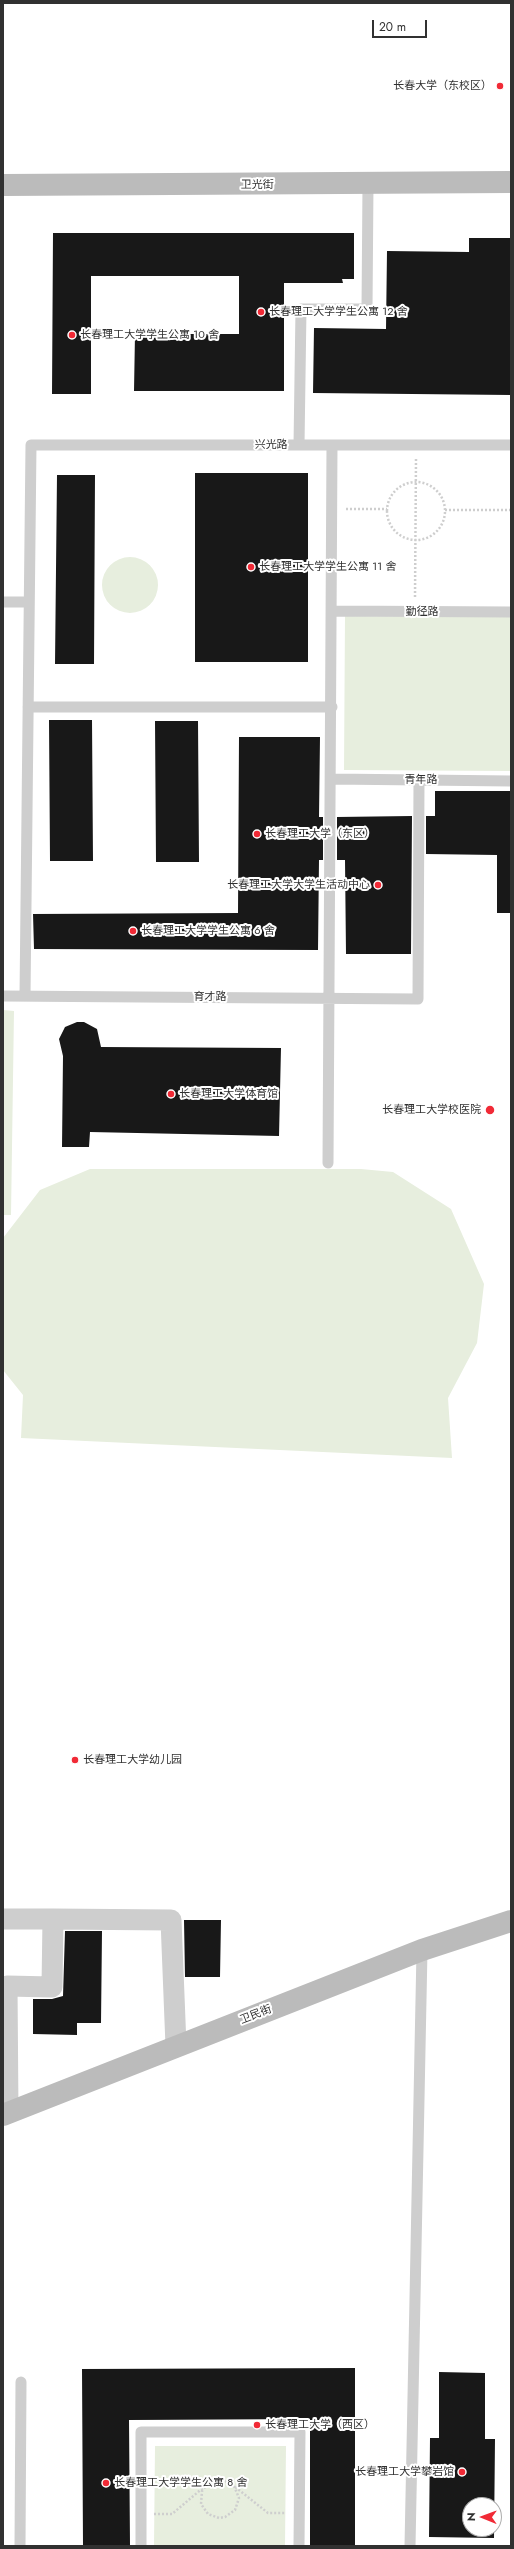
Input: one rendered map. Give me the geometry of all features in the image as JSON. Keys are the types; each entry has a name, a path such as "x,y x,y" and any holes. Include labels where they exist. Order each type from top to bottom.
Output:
{"street":[{"name":"卫光街","path":"3,185 511,182"},
{"path":"3,1919 171,1920 176,2046"},
{"path":"5,2114 7,1986 52,1987 53,1919"},
{"name":"卫民街","path":"5,2114 422,1950 511,1921"}],"lane":[{"path":"299,445 301,309 367,309 368,184"},
{"name":"兴光路","path":"29,602 30,445 511,445"},
{"path":"328,1163 333,611 332,445"},
{"path":"3,602 29,602 25,996"},
{"name":"勤径路","path":"333,611 511,612"},
{"path":"28,707 332,708"},
{"name":"青年路","path":"332,779 511,781"},
{"name":"育才路","path":"3,996 418,999 419,780"},
{"path":"410,2546 422,1950"},
{"path":"20,2546 21,2382"},
{"path":"141,2546 142,2432 300,2432 299,2546"}],"path":[{"path":"415,612 416,445"},
{"path":"416,482 431,486 438,492 445,510 442,524 433,535 416,540 406,538 395,530 388,518 387,509 395,491 402,485 416,482"},
{"path":"332,509 387,509"},
{"path":"445,510 511,510"},
{"path":"141,2514 172,2514 206,2486 217,2480 229,2482 268,2513 299,2513"},
{"path":"206,2486 201,2497 201,2504 208,2514 219,2518 231,2514 238,2504 238,2492 234,2486"}],"green space":[{"path":"130,557 141,559 150,565 156,574 158,585 156,596 150,605 141,611 130,613 119,611 110,605 104,596 102,585 104,574 110,565 119,559"},
{"path":"345,616 511,617 511,771 344,770"},
{"path":"3,1010 14,1011 11,1215 3,1215"},
{"path":"90,1169 361,1169 393,1172 451,1209 484,1284 477,1343 448,1398 452,1458 21,1438 23,1395 3,1370 3,1238 40,1190"},
{"path":"155,2446 286,2446 285,2546 154,2546"}],"building":[{"path":"53,233 354,233 354,279 342,279 343,283 284,283 284,391 134,391 135,334 239,334 239,276 91,276 91,394 52,394"},
{"path":"469,238 511,238 511,395 313,393 314,328 386,329 387,251 469,252"},
{"name":"长春理工大学学生公寓 11 舍","path":"195,473 308,473 308,662 195,662"},
{"path":"57,475 95,475 94,664 55,664"},
{"path":"49,720 92,720 93,861 50,861"},
{"path":"155,721 198,721 199,862 156,862"},
{"path":"239,737 320,737 319,817 323,817 323,860 319,860 318,950 34,949 33,914 238,913"},
{"path":"435,791 511,791 511,913 497,913 497,855 426,854 426,816 435,816"},
{"name":"长春理工大学大学生活动中心","path":"412,816 411,954 346,954 345,860 337,860 337,817"},
{"name":"长春理工大学体育馆","path":"77,1022 84,1022 97,1029 101,1047 281,1048 279,1136 90,1132 89,1147 62,1147 63,1056 59,1039 65,1027"},
{"path":"184,1920 221,1920 220,1977 185,1977"},
{"path":"65,1931 102,1931 101,2023 77,2023 77,2035 33,2034 33,1999 52,1999 63,1996"},
{"name":"长春理工大学学生公寓 8 舍","path":"355,2368 355,2546 310,2546 310,2419 129,2420 130,2546 83,2546 82,2369"},
{"name":"长春理工大学攀岩馆","path":"439,2372 485,2373 485,2439 495,2439 494,2497 462,2497 462,2537 494,2538 429,2537 430,2438 439,2438"}],"place":[{"name":"长春大学（东校区）","path":"500,86"},
{"name":"长春理工大学学生公寓 12 舍","path":"261,312"},
{"name":"长春理工大学学生公寓 10 舍","path":"72,335"},
{"name":"长春理工大学学生公寓 11 舍","path":"251,567"},
{"name":"长春理工大学（东区）","path":"257,834"},
{"name":"长春理工大学大学生活动中心","path":"378,885"},
{"name":"长春理工大学学生公寓 6 舍","path":"133,931"},
{"name":"长春理工大学体育馆","path":"171,1094"},
{"name":"长春理工大学校医院","path":"490,1110"},
{"name":"长春理工大学幼儿园","path":"75,1760"},
{"name":"长春理工大学（西区）","path":"257,2425"},
{"name":"长春理工大学攀岩馆","path":"462,2472"},
{"name":"长春理工大学学生公寓 8 舍","path":"106,2483"}]}
